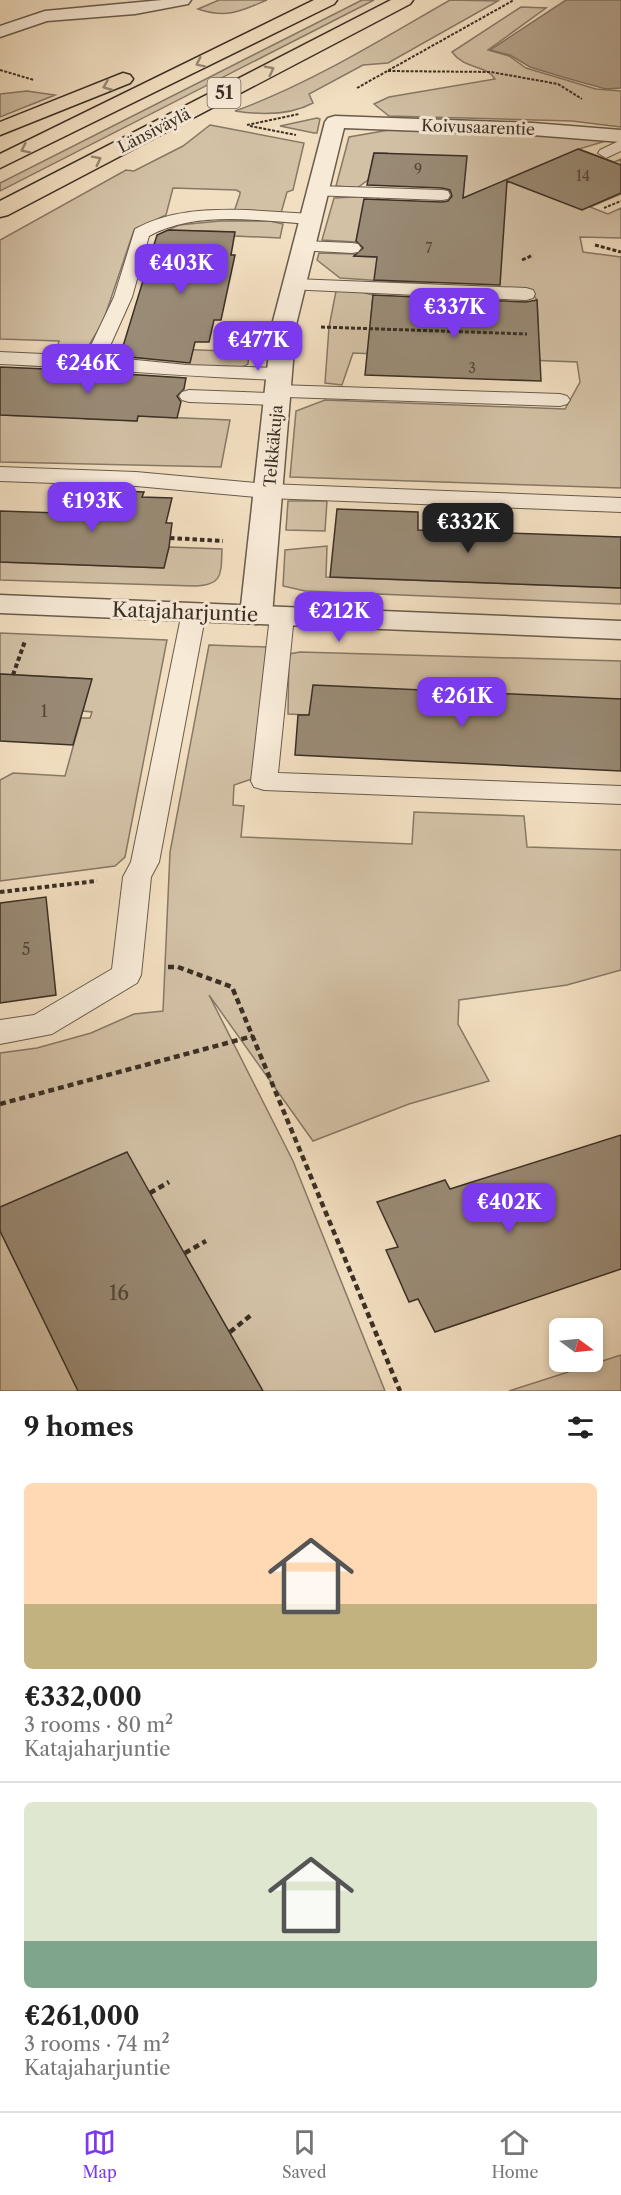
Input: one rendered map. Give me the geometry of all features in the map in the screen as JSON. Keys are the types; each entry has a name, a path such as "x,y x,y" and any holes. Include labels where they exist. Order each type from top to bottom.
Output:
{"highway":[{"path":"0,129 159,64 261,17 316,0"},
{"name":"51","path":"0,162 328,0"},
{"name":"Länsiväylä","path":"0,210 404,0"}],"street":[{"path":"0,32 45,16 135,9 182,0"},
{"name":"Koivusaarentie","path":"329,125 591,132 621,136"},
{"name":"Telkkäkuja","path":"269,615 263,543 284,325 311,219 329,125"},
{"name":"Katajaharjuntie","path":"0,604 621,630"}],"lane":[{"path":"606,153 621,145"},
{"path":"317,191 442,195"},
{"path":"93,362 107,336 123,297 141,233 148,227 202,215 311,219"},
{"path":"303,246 352,248"},
{"path":"294,285 526,294"},
{"path":"0,358 93,362 188,371 278,388"},
{"path":"189,396 278,388 560,400"},
{"path":"0,474 136,479 268,491 621,505"},
{"path":"0,1032 41,1026 126,975 137,877 145,862 194,612"},
{"path":"269,615 264,781 621,795"}],"path":[{"path":"350,93 514,0"},
{"path":"387,71 491,72 558,84 585,100 583,108 587,113 598,118 600,126 591,132"},
{"path":"329,125 247,125 329,125"},
{"path":"604,208 621,201"},
{"path":"595,246 621,252"},
{"path":"284,325 527,334"},
{"path":"170,538 263,543"},
{"path":"13,675 27,636"},
{"path":"0,892 137,877"},
{"path":"126,975 178,967 232,987 400,1391"},
{"path":"0,1104 253,1036"},
{"path":"150,1193 169,1182"},
{"path":"185,1253 206,1241"},
{"path":"230,1332 251,1315"}],"shaded area":[{"path":"219,0 267,0 234,12 217,13 198,9"},
{"path":"362,0 374,0 0,191 0,183"},
{"path":"450,0 498,1 388,63 363,65 309,94 313,103 304,107 275,113 235,111 318,75"},
{"path":"566,0 621,0 621,88 606,89 566,78 530,67 510,55 490,50"},
{"path":"521,7 546,8 488,50 509,56 526,68 596,89 621,91 621,127 572,121 389,116 374,104 389,97 495,79 486,71 463,62 452,52"},
{"path":"27,91 55,95 0,117 0,94"},
{"path":"320,119 317,133 280,126"},
{"path":"210,125 304,143 293,190 287,192 281,213 234,212 240,194 236,190 173,188 166,215 134,230 103,322 85,352 56,351 59,341 0,339 0,240 126,170 134,171 183,146"},
{"path":"389,130 575,136 609,140 579,149 614,162 621,159 621,194 590,207 608,214 621,208 621,238 580,237 583,252 621,257 621,488 290,477 296,411 325,400 565,409 580,382 577,362 353,353 342,385 325,383 329,327 336,291 358,291 373,295 371,318 538,323 537,300 531,291 340,278 317,260 319,253 501,263 358,232 356,242 322,240 334,198 373,196 381,200 447,204 451,184 387,153 374,153 368,180 357,188 336,186 349,137"},
{"path":"220,221 270,221 283,224 280,238 234,236 234,232 168,230 179,225"},
{"path":"125,347 249,352 248,364 235,371 122,359"},
{"path":"29,412 87,419 137,421 138,416 230,420 221,467 0,462 0,415 28,416"},
{"path":"288,501 327,501 325,531 286,530"},
{"path":"327,546 326,577 621,588 621,604 305,591 283,586 285,550"},
{"path":"169,547 222,549 219,576 211,583 195,586 0,580 0,562 163,568"},
{"path":"0,633 167,640 125,857 115,866 0,881 0,780 13,773 65,776 81,718 90,718 92,712 83,711 91,679 0,674"},
{"path":"209,645 266,647 268,658 252,779 234,785 233,805 244,806 241,837 412,844 414,812 524,816 527,847 621,850 621,970 567,985 459,1000 458,1024 489,1081 409,1104 313,1141 209,995 293,1161 385,1391 0,1391 0,1053 37,1048 91,1033 134,1014 163,1011 170,852"},
{"path":"300,652 621,661 621,699 309,715 288,714 289,654"},
{"path":"621,1355 621,1391 509,1391 568,1372 603,1372 603,1361"}],"building":[{"path":"578,149 621,165 621,193 582,210 507,181 500,285 374,280 377,257 354,256 363,248 356,241 364,199 442,202 448,201 452,196 450,190 442,188 367,185 374,153 467,156 463,198"},
{"path":"168,230 235,232 231,255 235,255 221,320 214,320 209,342 195,342 190,363 120,356 157,235"},
{"path":"373,295 526,302 537,300 541,381 365,375"},
{"path":"0,367 186,378 184,389 177,396 181,402 177,418 138,416 137,421 0,415"},
{"path":"95,490 144,492 142,497 172,498 166,523 172,523 164,568 0,562 0,511 88,514"},
{"path":"337,509 418,512 418,530 621,537 621,588 330,577"},
{"path":"0,674 92,679 73,745 0,741"},
{"path":"313,685 621,699 621,771 295,755 298,715 309,715"},
{"path":"46,897 56,995 0,1003 0,903"},
{"path":"621,1135 621,1269 435,1332 418,1299 409,1302 386,1250 398,1247 377,1202 445,1180 450,1189"},
{"path":"127,1152 263,1391 78,1391 0,1231 0,1207"}]}
